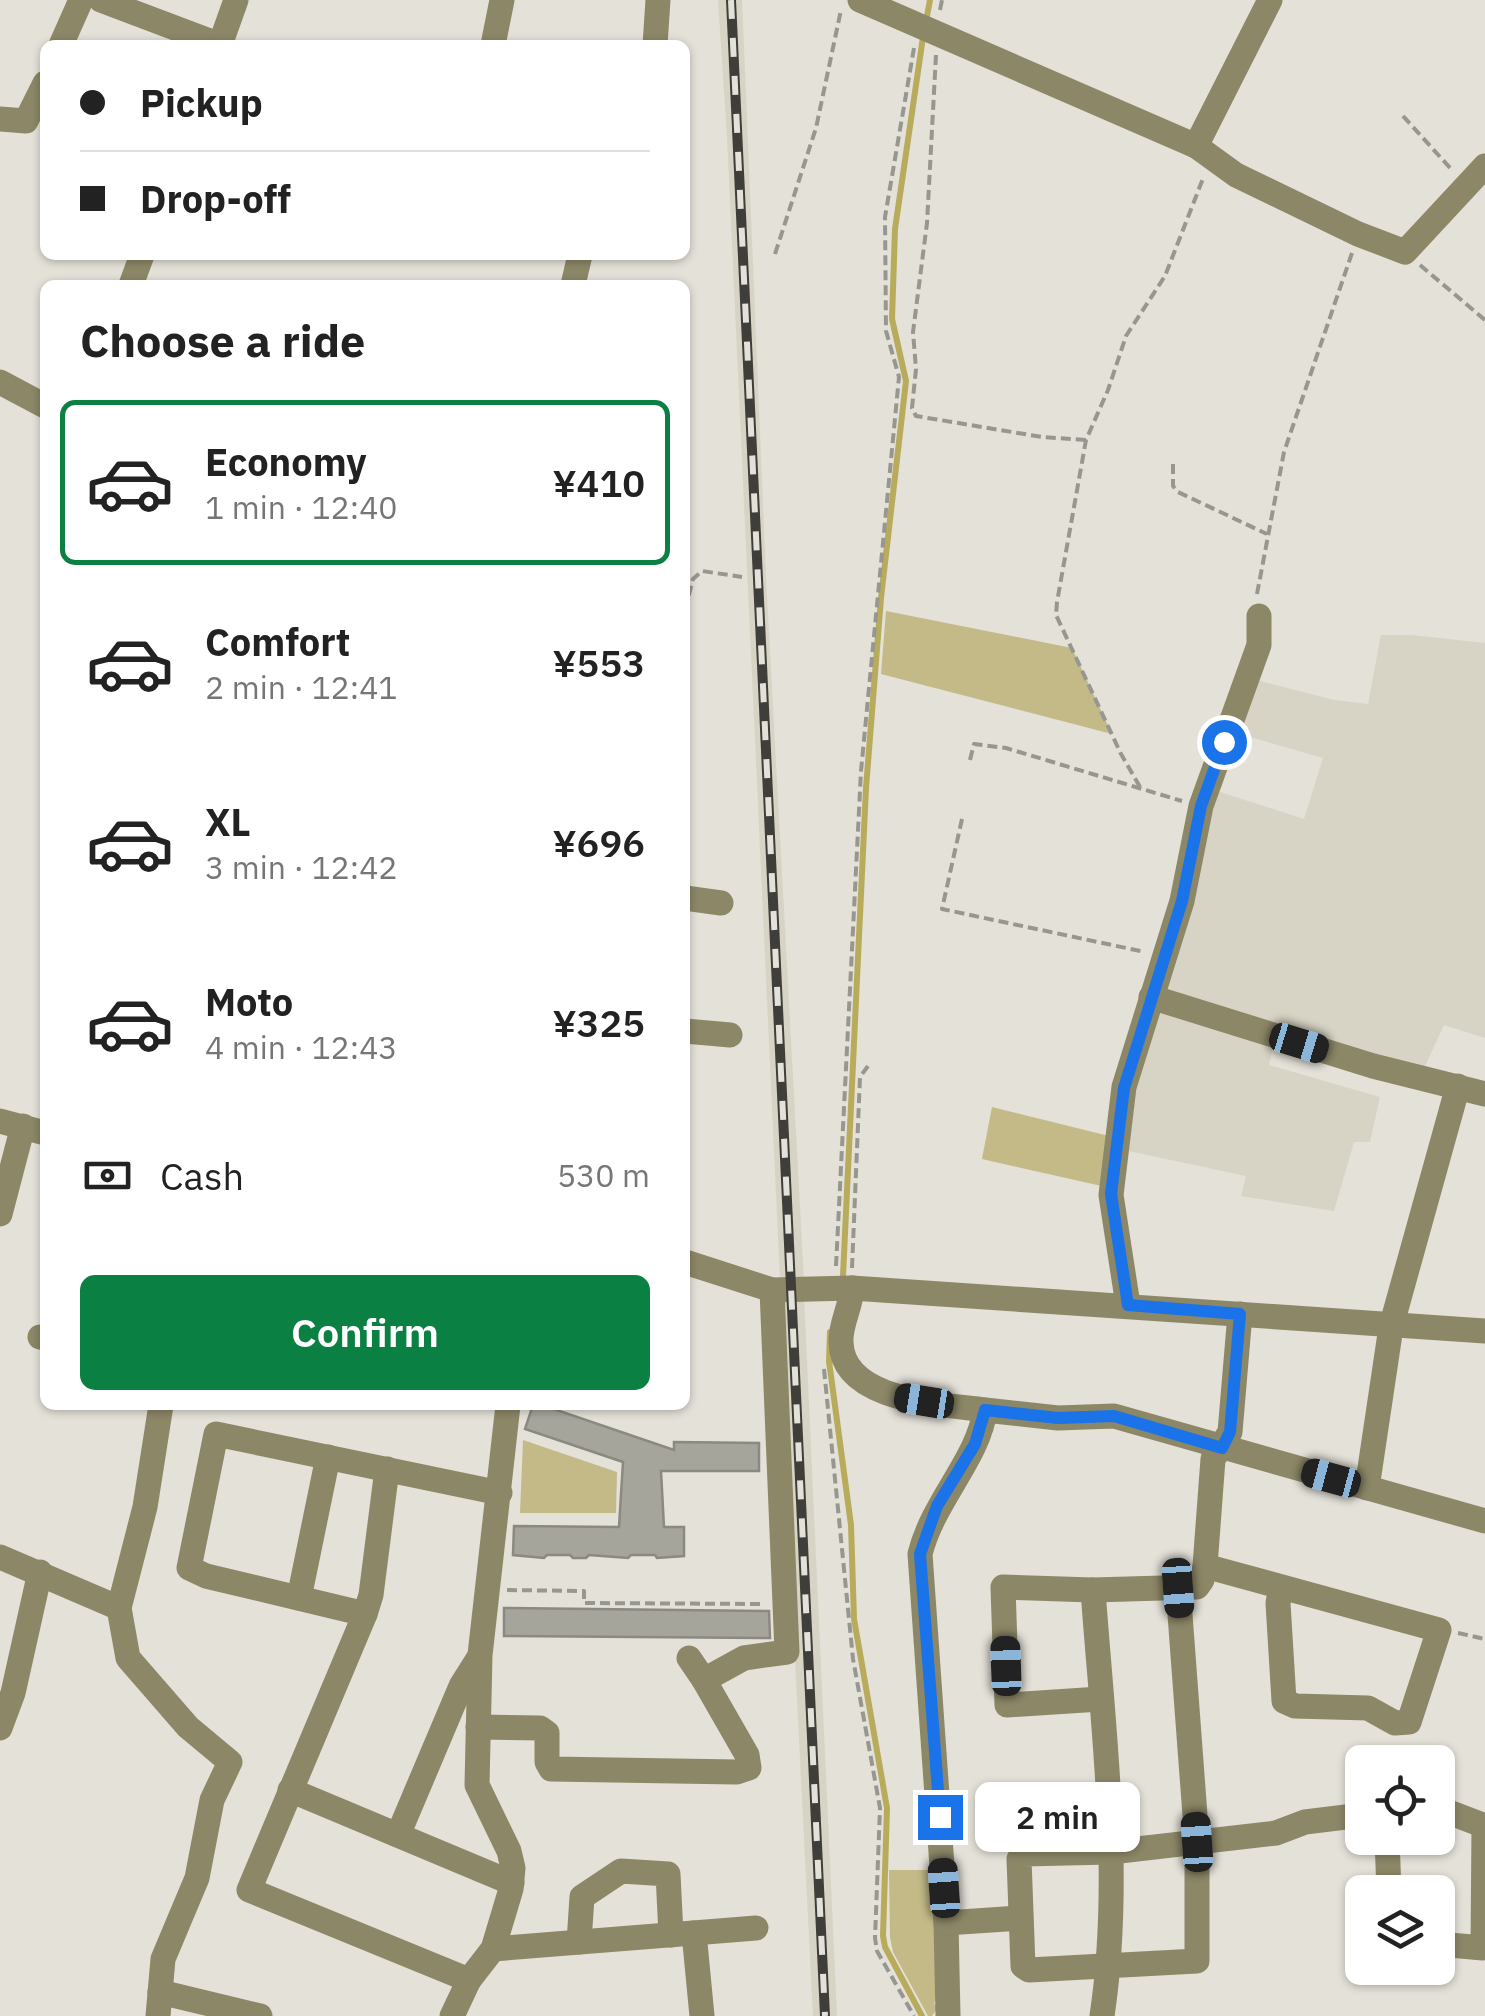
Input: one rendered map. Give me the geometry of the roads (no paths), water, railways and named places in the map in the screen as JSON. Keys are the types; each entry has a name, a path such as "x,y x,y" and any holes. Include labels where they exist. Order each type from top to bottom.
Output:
{"street":[{"path":"101,0 207,40"},
{"path":"222,40 236,0"},
{"path":"493,40 502,0"},
{"path":"654,40 658,0"},
{"path":"860,0 1203,152 1236,175 1358,234 1405,252 1485,166"},
{"path":"1203,152 1270,0"},
{"path":"62,40 78,5"},
{"path":"0,119 26,121 40,93"},
{"path":"0,382 40,403"},
{"path":"1128,1305 1111,1194 1124,1088 1182,901 1201,806 1259,644 1259,616"},
{"path":"690,899 721,903"},
{"path":"1151,997 1373,1066 1485,1094"},
{"path":"690,1031 730,1035"},
{"path":"1368,1488 1391,1326 1458,1086"},
{"path":"0,1214 23,1127"},
{"path":"690,1264 772,1290 843,1288 1485,1332"},
{"path":"843,1288 851,1306 840,1344 848,1364 880,1393 1058,1418 1114,1416 1485,1521"},
{"path":"478,1727 540,1728 547,1733 547,1762 551,1768 737,1772 749,1768 747,1755 696,1669 788,1652 772,1290"},
{"path":"1100,1700 1007,1705 1003,1587 1197,1587 1205,1566 1213,1459 1230,1432 1240,1314"},
{"path":"160,1410 144,1508 120,1608 128,1658 188,1728 230,1762 212,1800 197,1878 163,1959 159,2004 260,2016"},
{"path":"452,2016 469,1980 494,1949 512,1883 509,1851 478,1784 480,1655 508,1410"},
{"path":"948,2016 946,1924 920,1554 931,1519 975,1444 985,1410"},
{"path":"366,1614 206,1576 188,1568 216,1434 500,1493"},
{"path":"299,1598 328,1457"},
{"path":"387,1469 366,1614 248,1890 469,1980"},
{"path":"0,1557 120,1608"},
{"path":"1205,1566 1439,1630 1409,1722 1395,1723 1368,1708 1295,1706 1284,1701 1278,1603 1281,1587"},
{"path":"0,1728 14,1693 40,1572"},
{"path":"1178,1588 1197,1842 1197,1961 1029,1970 1024,1966 1019,1859 1024,1854 1111,1852 1197,1842 1276,1833 1306,1822 1345,1817"},
{"path":"1093,1590 1111,1852 1110,1965 1102,2016"},
{"path":"398,1835 461,1686 480,1655"},
{"path":"290,1790 512,1883"},
{"path":"1455,1815 1485,1826 1483,1948 1455,1946"},
{"path":"579,1942 582,1897 621,1871 668,1874 702,2016"},
{"path":"946,1924 1020,1918"},
{"path":"494,1949 756,1928"}],"waterway":[{"path":"927,16 930,0"},
{"path":"843,1276 866,788 881,598 906,381 892,319 895,229 923,37"},
{"path":"830,1332 829,1361 851,1525 854,1619 887,1808 883,1936 885,1947 922,2016"}],"railway":[{"path":"731,0 825,2016"}]}
